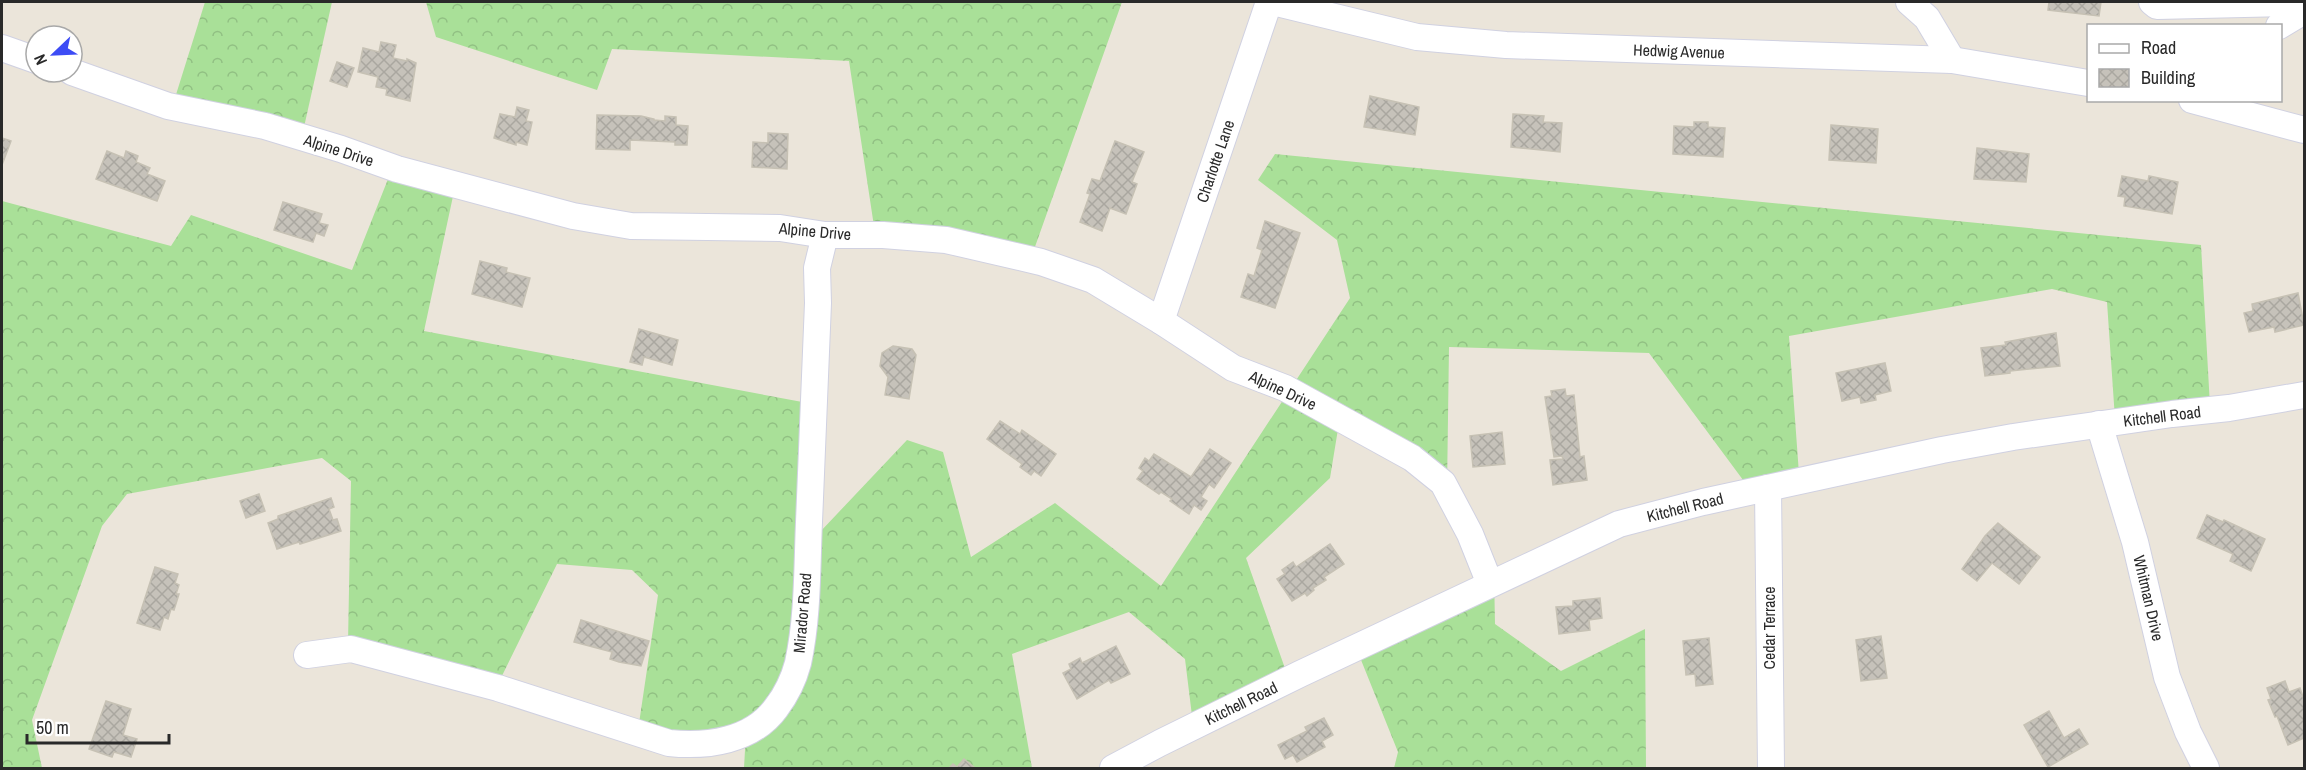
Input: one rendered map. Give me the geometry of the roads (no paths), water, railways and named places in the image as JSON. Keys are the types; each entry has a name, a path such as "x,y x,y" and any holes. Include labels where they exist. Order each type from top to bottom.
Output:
{"street":[{"name":"Hedwig Avenue","path":"1271,2 1417,37 1506,45 1952,60 2087,83"},
{"name":"Charlotte Lane","path":"1161,321 1271,2"},
{"path":"1909,2 1927,18 1952,60"},
{"path":"2152,2 2157,6 2292,3 2304,11 2282,24"},
{"path":"2,48 24,56"},
{"name":"Alpine Drive","path":"84,76 168,106 265,126 397,169 573,216 631,226 780,228 825,235 883,235 946,240 1041,262 1093,280 1233,368 1285,388 1412,458 1443,483 1470,534 1490,584"},
{"path":"2199,102 2304,130"},
{"name":"Mirador Road","path":"307,655 351,649 498,688 669,743 693,746 716,743 761,724 775,710 785,694 797,665 802,636 816,338 817,268 825,235"},
{"name":"Kitchell Road","path":"1113,768 1203,722 1619,524 1703,502 1942,450 2099,424 2229,408 2304,394"},
{"name":"Whitman Drive","path":"2099,424 2135,542 2168,677 2188,732 2206,768"},
{"name":"Cedar Terrace","path":"1768,488 1771,768"}]}
